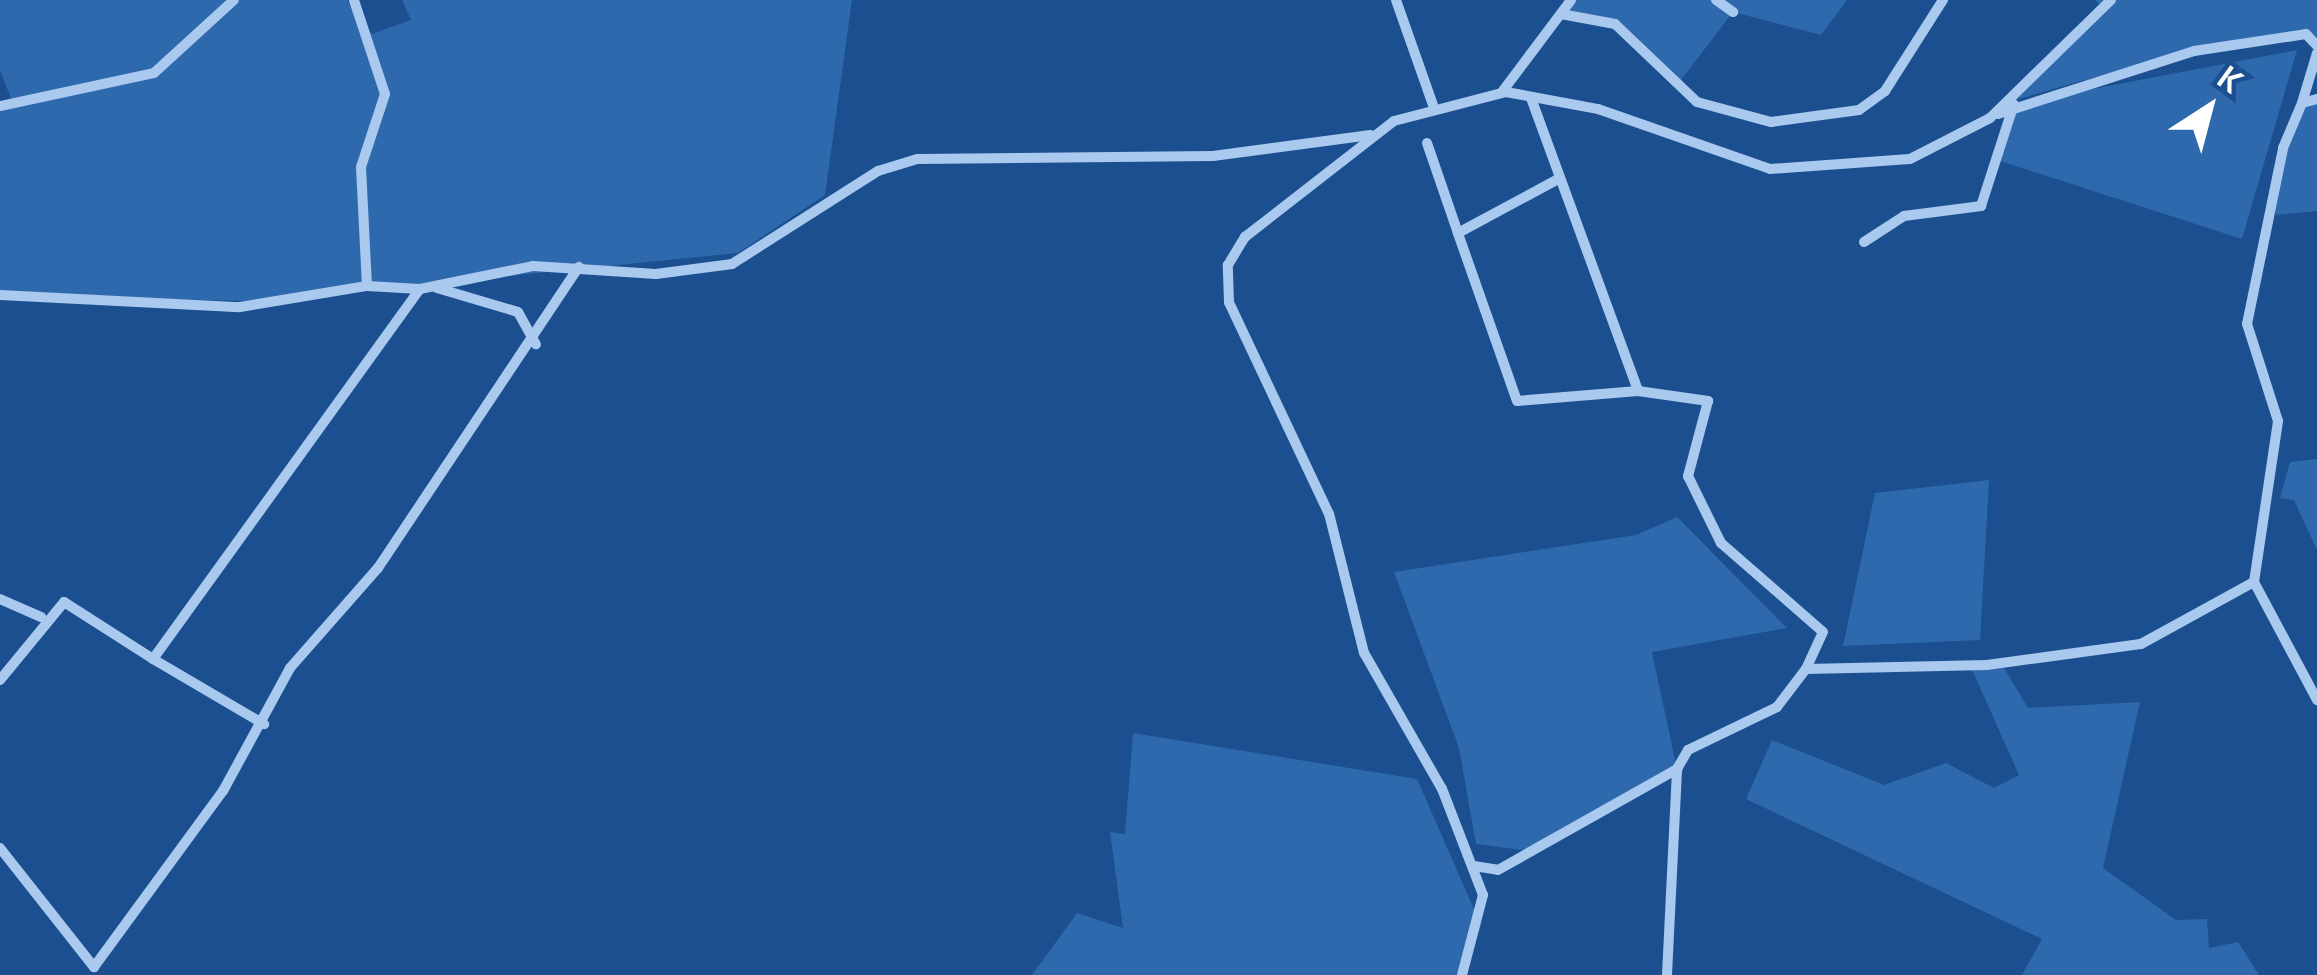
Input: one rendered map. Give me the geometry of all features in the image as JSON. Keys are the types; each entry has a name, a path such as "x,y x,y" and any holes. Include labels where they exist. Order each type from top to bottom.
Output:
{"street":[{"path":"0,106 154,74 234,0"},
{"path":"354,0 385,94 361,167 368,286"},
{"path":"1396,0 1433,105"},
{"path":"1502,92 1571,0"},
{"path":"1716,0 1733,12"},
{"path":"1561,14 1615,24 1696,102 1771,122 1859,110 1885,92 1943,0"},
{"path":"1990,118 2111,0"},
{"path":"1483,895 1474,866 1377,684 1329,514 1229,302 1228,265 1245,237 1372,135 1433,105 1502,92 1802,170 1910,159 2014,104 2194,52 2306,34 2317,50 2270,192 2247,324 2278,421 2254,583 2317,700"},
{"path":"1531,98 1638,391"},
{"path":"2302,103 2317,99"},
{"path":"1864,242 1904,216 1981,206 2014,104"},
{"path":"0,295 240,307 368,286 420,289 579,267 656,274 756,257 878,171 917,159 1213,156 1372,135"},
{"path":"1427,143 1517,401 1638,391 1708,401 1688,476 1721,543 1823,632 1806,668 1777,707 1688,750 1677,769 1667,975"},
{"path":"1458,233 1560,178"},
{"path":"0,848 94,967 145,909 264,724 290,668 378,568 536,344 579,267"},
{"path":"436,287 518,312 536,344"},
{"path":"153,658 420,289"},
{"path":"1806,668 1987,665 2141,644 2254,583"},
{"path":"0,599 41,617"},
{"path":"0,680 41,617 64,602 78,606 153,658 264,724"},
{"path":"1462,975 1483,895 1498,870 1677,769"},
{"path":"1474,866 1498,870"}],"shaded area":[{"path":"0,0 347,0 372,34 411,20 402,0 852,0 825,195 738,253 260,301 0,296 0,107 13,104 0,70"},
{"path":"1571,0 1847,0 1821,35 1733,12 1678,84 1615,24 1561,14"},
{"path":"2095,0 2317,0 2317,46 2305,34 2159,59 2000,104 2104,8"},
{"path":"2297,50 2242,239 1997,160 2014,104"},
{"path":"2317,99 2317,211 2276,215 2270,192 2302,103"},
{"path":"2317,459 2316,548 2294,500 2280,498 2290,462"},
{"path":"1989,480 1980,640 1843,646 1875,493"},
{"path":"1677,517 1787,628 1652,652 1677,769 1529,851 1476,844 1459,748 1394,572 1636,535"},
{"path":"2001,663 2028,708 2140,702 2103,868 2176,920 2207,919 2209,948 2238,942 2259,975 2022,975 2042,939 1746,799 1772,740 1884,785 1946,763 1994,788 2019,775 1970,665"},
{"path":"1133,733 1417,779 1481,925 1462,975 1032,975 1077,913 1123,928 1110,832 1125,834"}]}
